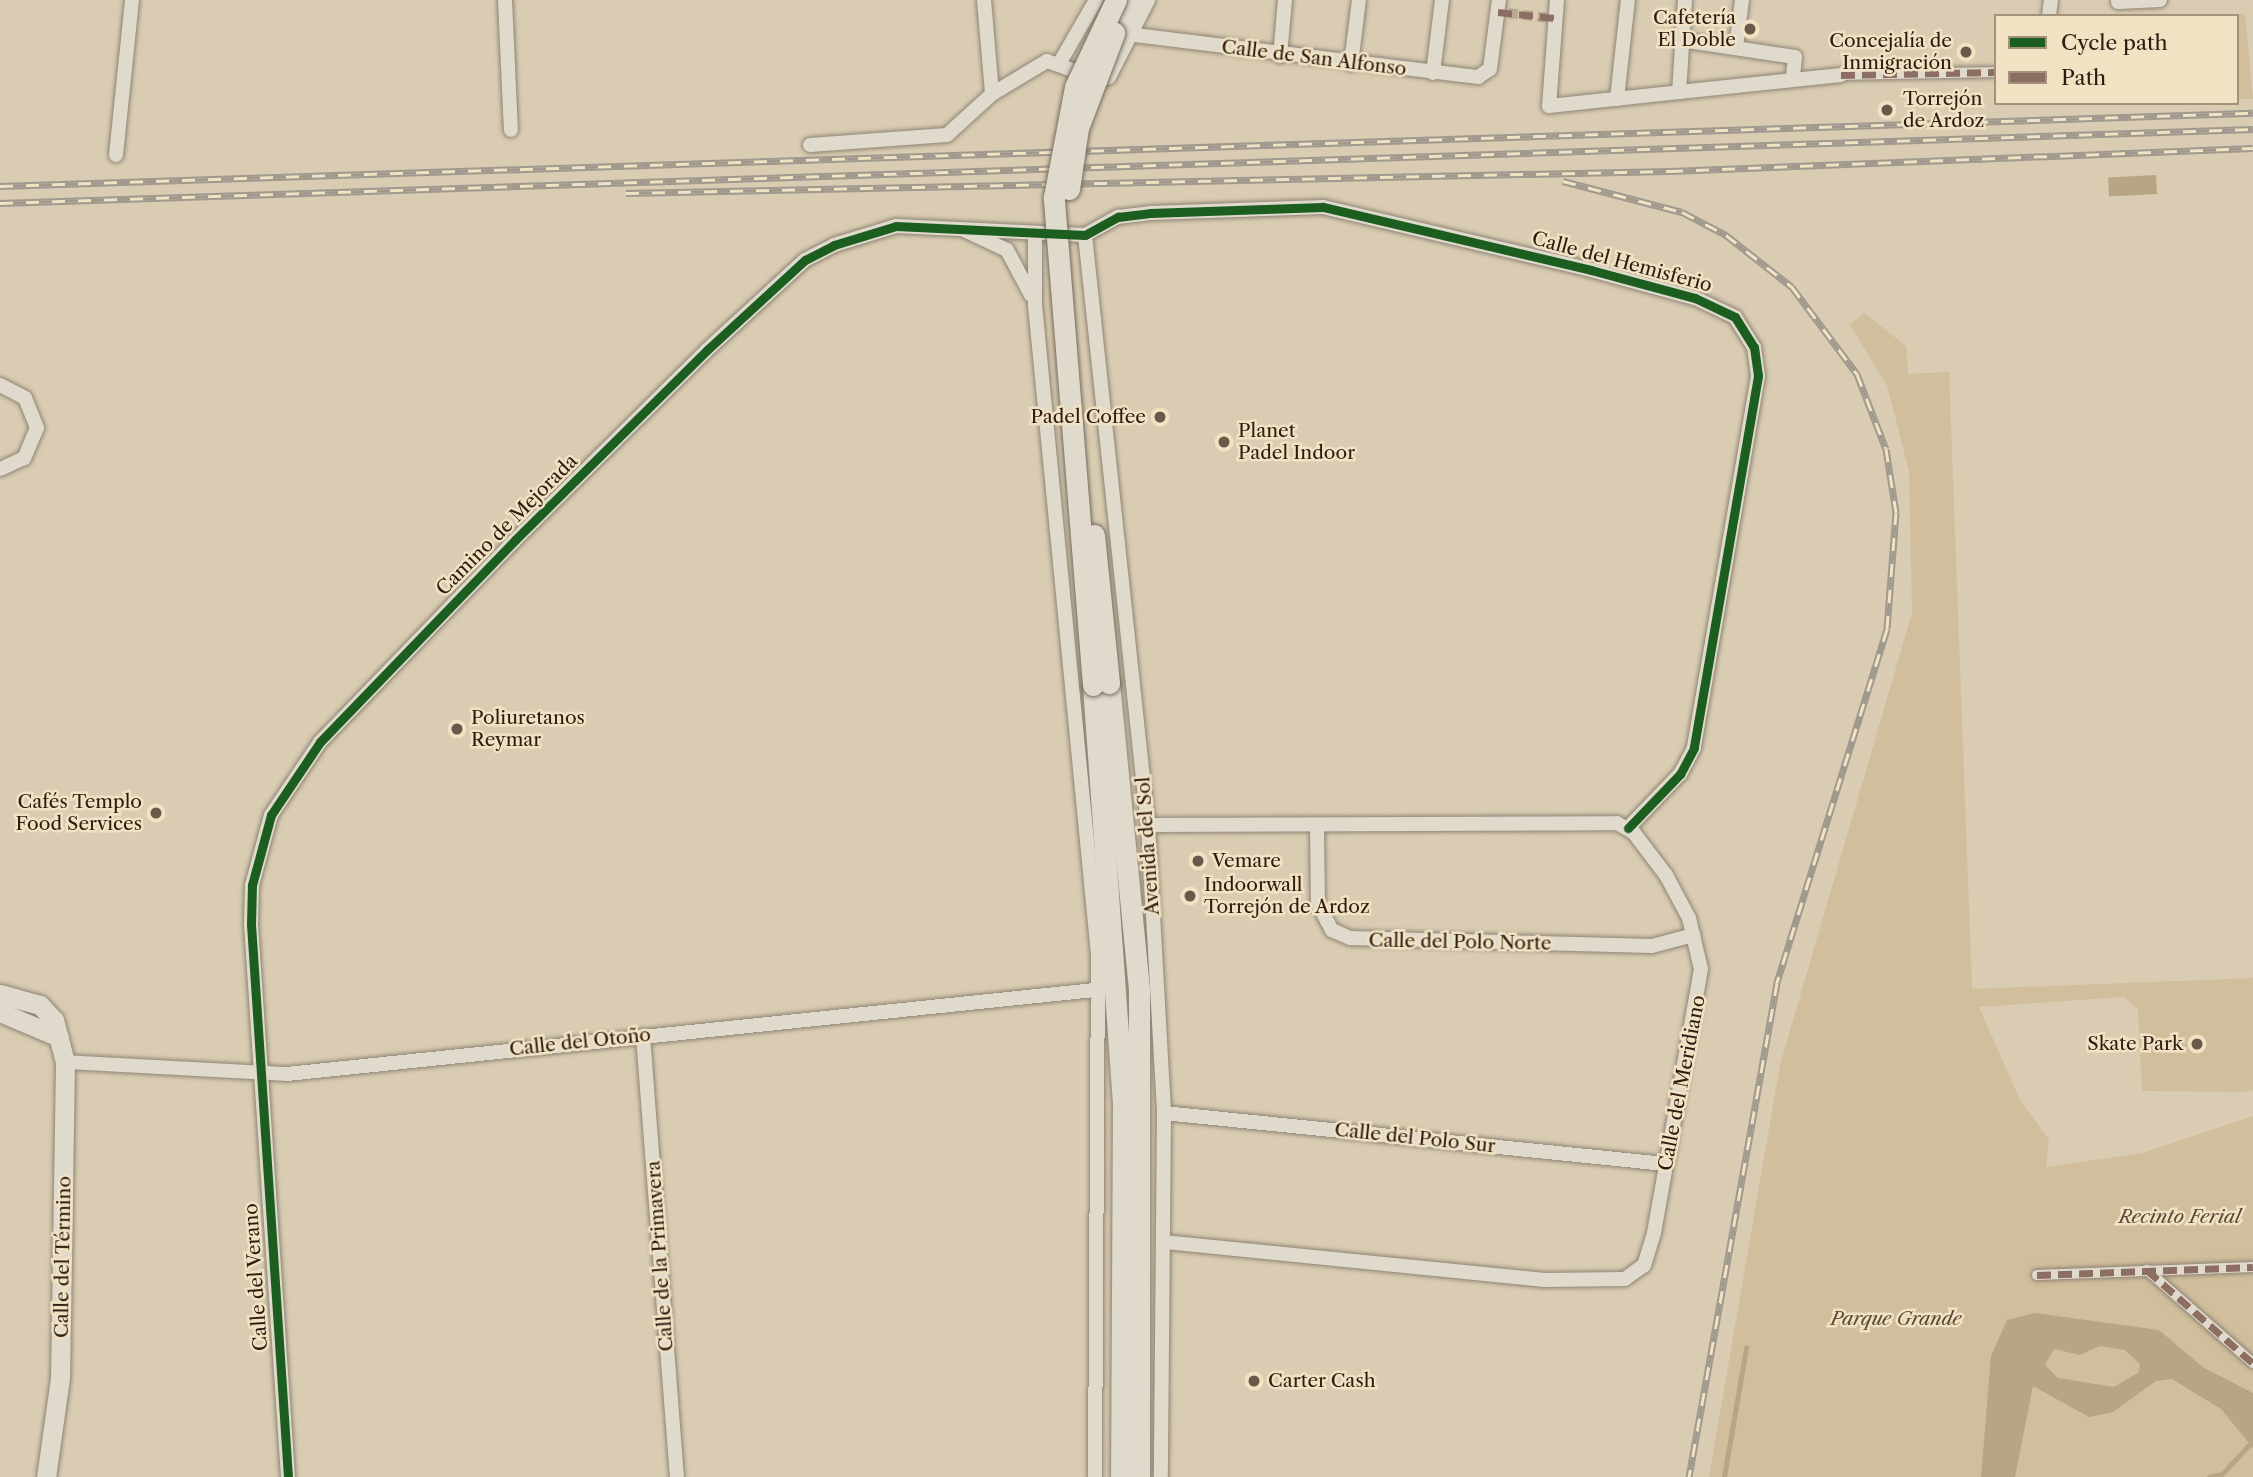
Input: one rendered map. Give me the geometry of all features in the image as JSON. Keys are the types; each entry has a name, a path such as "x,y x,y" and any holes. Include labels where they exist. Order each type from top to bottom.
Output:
{"main road":[{"name":"Avenida del Sol","path":"1116,0 1075,87 1054,197 1101,684 1139,989 1139,1477"},
{"name":"Avenida del Sol","path":"1121,1477 1123,1091 1097,727 1101,684 1068,197 1089,92 1133,0"}],"street":[{"path":"117,155 132,0"},
{"path":"505,0 511,130"},
{"path":"984,0 992,94"},
{"path":"1059,64 1096,0"},
{"path":"810,145 947,135 992,94 1047,61 1100,80 1109,77 1135,35 1148,0"},
{"path":"1280,56 1286,0"},
{"path":"1351,64 1359,0"},
{"path":"1433,73 1442,0"},
{"path":"1557,0 1552,18 1549,106 1793,76 1957,75 1994,72"},
{"path":"1618,99 1628,0"},
{"path":"1679,92 1685,0"},
{"path":"1737,47 1742,0"},
{"path":"2117,6 2160,0"},
{"name":"Calle de San Alfonso","path":"1135,35 1280,56 1478,78 1490,69 1502,8"},
{"path":"1681,40 1795,57 1793,76"},
{"name":"Calle del Hemisferio","path":"1086,235 1118,217 1323,207 1630,280 1735,317 1754,347 1758,376 1694,748 1680,774 1628,828"},
{"name":"Camino de Mejorada","path":"260,1075 252,885 271,815 320,742 524,531 805,260 875,231 999,226 1035,236"},
{"name":"Camino de Mejorada","path":"956,227 1007,250 1035,305"},
{"path":"1086,235 1035,236 1035,305 1095,909"},
{"name":"Avenida del Sol","path":"1086,235 1148,825 1164,1113 1161,1477"},
{"path":"0,385 25,398 37,428 24,458 0,469"},
{"path":"1096,1477 1097,727"},
{"path":"1148,825 1317,827 1601,822 1628,828"},
{"name":"Calle del Polo Norte","path":"1317,827 1318,904 1332,930 1350,938 1652,946 1695,935"},
{"name":"Calle del Meridiano","path":"1163,1242 1616,1282 1636,1274 1650,1253 1701,983 1695,935 1666,875 1628,828"},
{"name":"Calle del Otoño","path":"65,1062 260,1075 1095,990"},
{"name":"Calle del Término","path":"0,994 40,1005 54,1020 65,1062 60,1378 46,1477"},
{"path":"0,1012 59,1037"},
{"name":"Calle de la Primavera","path":"643,1036 677,1477"},
{"name":"Calle del Verano","path":"260,1075 288,1477"},
{"name":"Calle del Polo Sur","path":"1164,1113 1665,1164"},
{"path":"2037,1275 2253,1267"},
{"path":"2147,1270 2253,1363"}],"green space":[{"path":"2239,14 2245,14 2253,99 2239,99"},
{"name":"Parque Grande","path":"1864,313 1906,346 1908,374 1949,372 1972,989 2253,978 2253,1090 2244,1092 2142,1091 2138,1009 2124,997 1979,1007 2020,1100 2049,1140 2046,1167 2142,1153 2253,1116 2253,1477 1709,1477 1780,1065 1912,613 1909,471 1887,385 1850,325"}],"shaded area":[{"path":"2156,175 2157,194 2109,196 2108,178"},
{"path":"2035,1313 2159,1330 2204,1368 2253,1393 2253,1448 2221,1409 2172,1379 2156,1381 2113,1412 2089,1417 2033,1386 2015,1477 1981,1477 1991,1356 2007,1320","holes":["2100,1346 2125,1350 2140,1364 2139,1372 2114,1387 2058,1378 2045,1365 2054,1349 2080,1355"]}],"waterway":[{"path":"1724,1477 1746,1348"},
{"path":"2209,1477 2222,1474 2250,1444"}],"tunnel":[{"path":"1508,13 1549,18"}],"railway":[{"path":"0,186 2253,113"},
{"path":"0,203 2253,129"},
{"path":"626,193 1670,171 2253,148"},
{"path":"1563,181 1682,212 1726,235 1792,287 1857,374 1886,449 1896,512 1887,629 1777,983 1689,1477"}],"marked path":[{"path":"1498,12 1555,18"},
{"path":"1841,75 1994,72"},
{"path":"2037,1275 2253,1267"},
{"path":"2147,1270 2253,1363"}],"cycle path":[{"path":"288,1477 251,925 252,885 271,815 320,742 515,540 707,350 805,260 834,245 896,226 1085,235 1118,217 1150,213 1323,207 1591,270 1695,298 1735,317 1754,347 1758,376 1694,748 1680,774 1628,828"}],"place":[{"name":"Cafetería El Doble","path":"1750,29"},
{"name":"Concejalía de Inmigración","path":"1966,52"},
{"name":"Torrejón de Ardoz","path":"1887,110"},
{"name":"Padel Coffee","path":"1160,417"},
{"name":"Planet Padel Indoor","path":"1224,442"},
{"name":"Poliuretanos Reymar","path":"457,729"},
{"name":"Cafés Templo Food Services","path":"156,813"},
{"name":"Vemare","path":"1198,861"},
{"name":"Indoorwall Torrejón de Ardoz","path":"1190,896"},
{"name":"Skate Park","path":"2197,1044"},
{"name":"Carter Cash","path":"1254,1381"}],"park label":[{"name":"Recinto Ferial","path":"2180,1217"}]}
